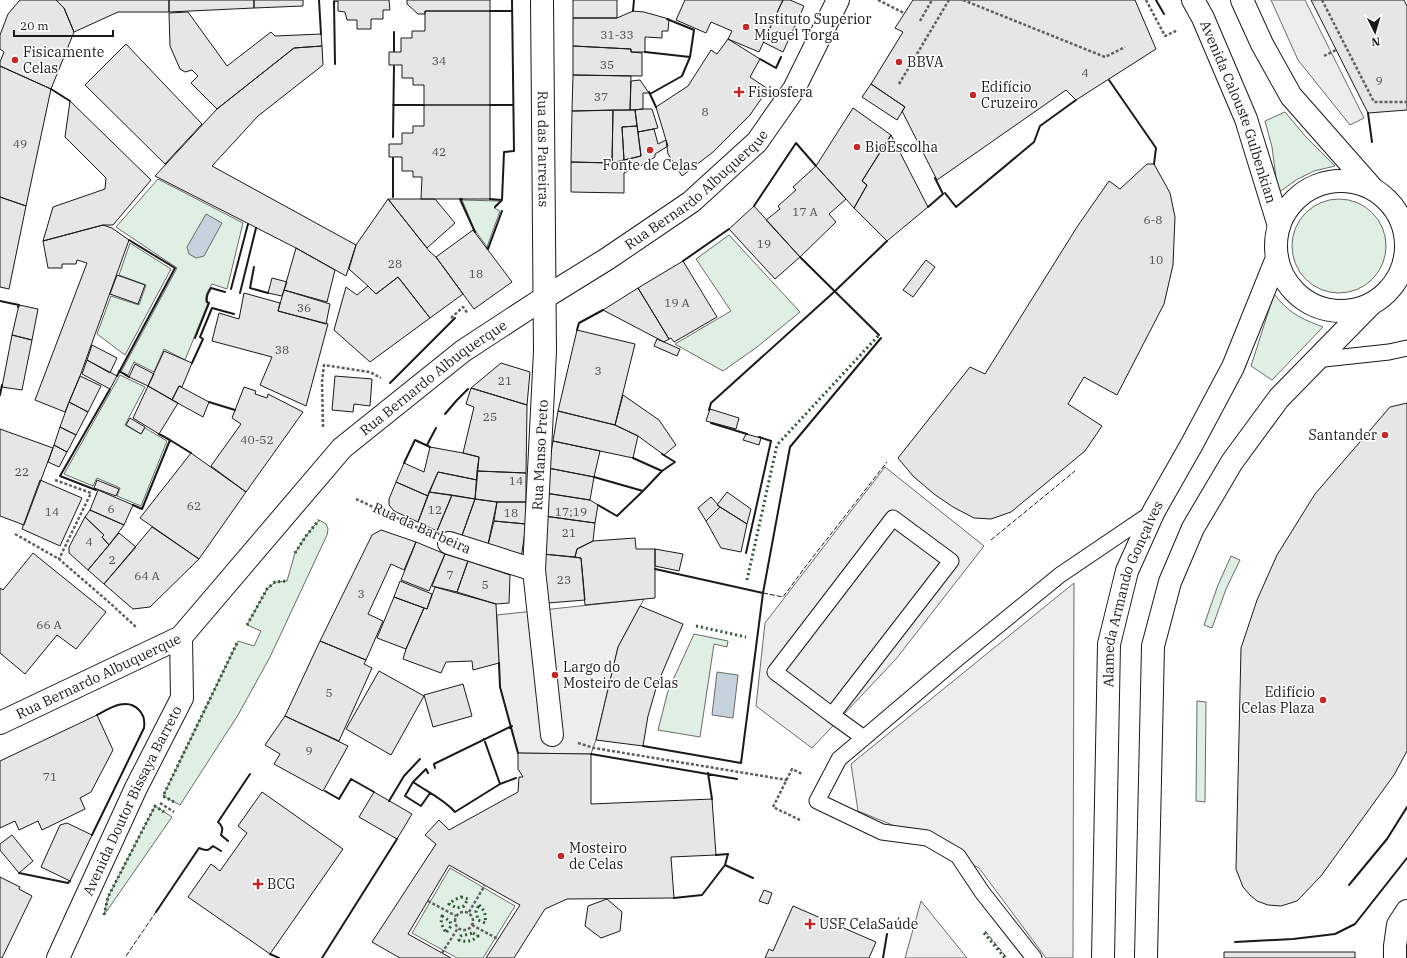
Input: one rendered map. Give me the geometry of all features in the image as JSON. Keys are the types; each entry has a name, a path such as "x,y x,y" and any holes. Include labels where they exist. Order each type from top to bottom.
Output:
{"street":[{"name":"Rua das Parreiras","path":"542,0 544,298"},
{"name":"Rua Bernardo Albuquerque","path":"0,723 181,638 342,448 463,351 607,259 691,202 757,142 794,89 838,0"},
{"name":"Avenida Calouste Gulbenkian","path":"1193,0 1203,18 1246,119 1279,226"},
{"path":"1146,958 1153,646 1170,582 1193,528 1232,462 1279,398 1315,360 1389,294 1400,274 1406,255 1406,235 1400,216 1389,197 1291,96 1262,44 1242,0"},
{"name":"Avenida Calouste Gulbenkian","path":"1389,197 1354,182 1335,181 1317,186 1301,195 1288,208 1279,226 1276,242 1277,258 1284,277 1296,293 1313,304 1332,311 1352,310 1389,294"},
{"name":"Alameda Armando Gonçalves","path":"1103,958 1109,644 1127,571 1154,511 1233,367 1277,258"},
{"name":"Rua Manso Preto","path":"544,298 546,351 534,570 552,735"},
{"name":"Rua da Barbeira","path":"448,543 534,570"},
{"name":"Avenida Doutor Bissaya Barreto","path":"58,958 136,788 182,698 181,638"},
{"path":"1395,958 1398,925 1407,911"}],"lane":[{"path":"1315,360 1389,352 1407,348"},
{"path":"1034,958 982,892 958,856 927,838 882,832 817,801 839,759 957,659 1060,576 1154,511"},
{"path":"832,715 951,561 893,518 774,672 832,715 864,738"}],"path":[{"path":"878,0 904,13"},
{"path":"920,21 932,0"},
{"path":"899,84 949,0"},
{"path":"963,0 1105,57 1125,47"},
{"path":"1146,0 1159,26"},
{"path":"1322,0 1374,102 1407,102"},
{"path":"1324,56 1336,50"},
{"path":"451,318 463,307"},
{"path":"342,448 323,426 322,382 324,365 370,372 381,378"},
{"path":"55,480 91,492 59,559"},
{"name":"Rua da Barbeira","path":"356,498 448,543"},
{"path":"15,534 59,559 127,618"},
{"path":"552,735 594,748 787,780"},
{"path":"792,769 773,807 804,822"},
{"path":"158,801 174,812"},
{"path":"469,912 485,885"},
{"path":"428,901 456,916"},
{"path":"464,911 469,912 472,916 472,925 468,929 463,930 458,928 455,921 456,916 464,911"},
{"path":"472,925 498,939"},
{"path":"442,953 458,928"}],"green space":[{"path":"1285,112 1306,137 1335,166 1314,171 1296,180 1278,193 1272,147 1265,121"},
{"path":"158,179 243,223 227,289 212,284 209,289 206,297 206,302 208,303 185,360 164,349 154,372 134,362 128,375 121,372 177,268 116,227"},
{"path":"1339,199 1357,203 1372,213 1382,228 1386,246 1382,264 1372,279 1357,289 1339,293 1321,289 1306,279 1296,264 1292,246 1296,228 1306,213 1321,203"},
{"path":"462,200 500,201 494,208 500,211 487,247 474,229"},
{"path":"729,235 800,312 757,347 723,371 675,344 731,311 696,259"},
{"path":"130,243 171,269 125,355 97,334 111,296 139,305 146,285 119,275"},
{"path":"1274,294 1290,311 1323,327 1272,380 1251,366"},
{"path":"120,375 145,387 125,425 141,434 145,428 167,441 141,506 117,496 120,488 97,478 93,486 64,474"},
{"path":"319,520 326,524 328,529 327,535 270,657 238,715 180,805 163,796 238,641 254,646 261,631 247,625 267,589 275,582 287,581 295,553"},
{"path":"1231,556 1240,560 1226,589 1212,628 1204,625 1218,585"},
{"path":"694,634 728,641 727,647 714,644 700,737 658,730 668,691"},
{"path":"1197,701 1206,702 1205,802 1196,801"},
{"path":"155,806 172,817 104,915 108,897"},
{"path":"450,868 515,906 483,958 457,958 412,933"}],"shaded area":[{"path":"1271,0 1305,0 1364,118 1350,125 1298,60"},
{"path":"206,214 222,223 204,256 196,258 189,254 187,247"},
{"path":"885,467 984,546 896,659 812,748 756,706 765,623"},
{"path":"1074,583 1073,958 1046,958 979,868 924,838 858,811 851,764"},
{"name":"Largo do Mosteiro de Celas","path":"644,599 618,647 596,740 591,754 518,753 500,687 497,615"},
{"path":"717,672 738,675 733,718 712,715"},
{"path":"921,901 967,958 905,958"}],"building":[{"path":"20,0 56,0 64,8 74,32 51,89 0,66 4,52 0,49 0,35 8,14"},
{"path":"56,0 169,0 169,12 118,12 74,32 64,8"},
{"path":"169,0 254,0 254,8 169,12"},
{"path":"254,0 303,0 303,6 254,8"},
{"path":"334,0 389,0 390,10 383,10 383,19 371,19 371,29 357,29 357,20 347,20 345,12 338,11 338,1 334,2"},
{"path":"407,0 490,0 490,11 425,11 425,14 418,14 407,4"},
{"path":"573,0 617,0 617,18 573,18"},
{"name":"Instituto Superior Miguel Torga","path":"685,0 783,0 759,52 728,39 732,31 711,22 706,33 676,20"},
{"path":"783,0 790,0 804,6 783,52 763,42"},
{"name":"Edifício Cruzeiro","path":"913,0 1135,0 1156,49 1076,100 1066,90 937,180 902,111 905,107 871,84 903,32 895,28"},
{"path":"1311,0 1404,0 1407,6 1407,110 1368,113"},
{"path":"425,11 490,11 490,105 424,105 424,85 413,85 413,78 402,78 402,65 389,65 389,52 401,52 401,38 412,38 412,31 425,31"},
{"path":"633,11 644,12 669,19 668,31 662,31 662,38 645,37 645,52 631,52 631,49 573,46 573,18 617,18"},
{"path":"188,12 227,66 271,32 275,36 321,34 322,46 294,48 217,109 191,83 198,76 192,70 185,72 180,69 170,46 169,13"},
{"path":"728,39 760,59 750,77 768,89 750,115 713,152 682,176 668,154 666,140 656,107 688,86 711,50 717,54"},
{"path":"126,44 202,124 165,164 85,85"},
{"path":"322,46 323,65 258,116 212,166 356,245 346,276 296,248 155,176 217,109 294,48"},
{"path":"573,46 631,49 631,52 642,53 642,76 573,75"},
{"path":"0,66 51,89 26,206 0,197"},
{"path":"573,75 631,76 630,110 572,111"},
{"path":"640,80 649,93 643,93 643,109 630,110 631,81"},
{"path":"871,84 905,107 897,120 862,97"},
{"path":"70,101 151,180 113,225 103,225 43,241 53,207 105,189 106,178 65,137"},
{"path":"424,105 490,105 490,199 421,199 422,177 413,177 413,171 402,171 402,157 389,157 389,144 402,144 402,133 413,133 413,126 424,126"},
{"path":"853,108 891,135 862,181 867,185 854,208 816,166"},
{"path":"652,109 658,128 638,132 635,110"},
{"path":"613,110 612,163 571,162 572,111"},
{"path":"613,110 635,110 637,126 622,127 624,160 612,163"},
{"path":"637,126 641,156 624,160 622,127"},
{"name":"Fonte de Celas","path":"654,129 658,144 666,140 668,146 655,154 655,157 637,168 635,167 628,171 624,160 641,156 638,132"},
{"path":"891,135 928,207 887,241 854,208 867,185 862,181"},
{"path":"624,160 628,171 624,173 624,193 571,192 571,162 612,163"},
{"path":"1147,164 1154,164 1170,193 1175,217 1173,265 1164,304 1117,395 1084,377 1068,404 1102,426 1085,451 1011,512 991,519 974,518 953,507 934,494 913,476 898,458 970,367 985,374 1077,227 1109,181 1120,189"},
{"path":"816,166 846,199 829,214 836,222 800,257 766,220 780,209 778,206 796,190 793,187"},
{"path":"0,197 26,206 9,289 0,287"},
{"path":"388,199 430,252 436,257 463,294 430,318 398,277 376,294 349,269 356,245"},
{"path":"388,199 435,199 455,223 427,248"},
{"path":"754,206 800,257 775,279 729,229"},
{"path":"103,225 112,228 129,240 80,376 65,412 35,400 87,263 77,260 76,264 62,264 62,268 48,268 43,241"},
{"path":"473,230 512,282 474,309 436,257"},
{"path":"296,248 335,270 327,302 284,290"},
{"path":"926,260 935,267 913,297 903,290"},
{"path":"683,261 717,317 674,342 671,338 669,339 638,288"},
{"path":"117,275 145,285 138,304 110,294"},
{"path":"398,277 430,318 370,362 334,330 346,287 357,295 368,286 376,294"},
{"path":"272,278 287,282 282,296 268,293"},
{"path":"638,288 669,339 664,342 603,310"},
{"path":"284,290 330,304 326,324 278,311"},
{"path":"244,293 280,303 278,311 328,324 306,406 260,385 272,357 212,341 219,313 239,319"},
{"path":"19,305 38,309 32,340 12,335"},
{"path":"577,330 635,344 615,425 558,411"},
{"path":"12,335 32,340 22,390 2,387"},
{"path":"657,339 680,349 677,356 654,346"},
{"path":"92,345 117,358 110,373 87,360"},
{"path":"164,351 192,363 182,387 179,386 172,400 148,386"},
{"path":"87,360 117,376 110,389 82,374"},
{"path":"501,363 530,372 527,405 471,388"},
{"path":"135,364 154,374 148,386 129,377"},
{"path":"80,376 101,386 88,412 69,402"},
{"path":"335,376 372,379 370,406 354,404 353,412 332,410"},
{"path":"148,386 178,403 159,434 133,418"},
{"path":"179,386 209,402 203,417 172,400"},
{"path":"244,387 256,391 255,394 267,398 268,394 303,412 246,492 211,466 241,424 232,418"},
{"path":"471,388 527,405 526,473 477,471 479,457 463,453 474,407 466,404"},
{"path":"623,395 659,420 676,445 664,455 638,436 615,425"},
{"path":"69,402 88,412 76,435 60,427"},
{"name":"Edifício Celas Plaza","path":"1407,403 1407,751 1394,775 1321,876 1297,901 1281,906 1268,905 1257,901 1250,895 1243,887 1236,869 1241,648 1257,600 1277,555 1315,494 1390,407"},
{"path":"710,409 739,418 736,429 706,421"},
{"path":"558,411 615,425 638,436 633,458 553,441"},
{"path":"130,418 145,427 141,434 126,425"},
{"path":"60,427 76,435 67,452 54,445"},
{"path":"0,429 53,448 24,525 0,516"},
{"path":"746,434 761,438 759,445 743,440"},
{"path":"553,441 600,451 594,477 548,468"},
{"path":"54,445 67,452 59,467 48,462"},
{"path":"430,447 479,457 477,480 438,472 428,496 396,482 404,463 424,472"},
{"path":"191,453 246,492 199,559 140,518"},
{"path":"548,468 594,477 590,500 545,493"},
{"path":"477,471 526,473 526,502 497,502 475,499"},
{"path":"438,472 477,480 475,499 429,492"},
{"path":"40,480 82,498 60,546 22,529"},
{"path":"97,480 119,489 116,496 94,488"},
{"path":"396,482 428,496 418,522 394,511 389,505 389,499"},
{"path":"98,490 133,505 124,525 90,510"},
{"path":"429,492 452,495 437,531 418,522"},
{"path":"727,492 751,509 747,524 717,505"},
{"path":"545,493 590,500 598,505 595,523 544,516"},
{"path":"452,495 475,499 460,541 437,531"},
{"path":"711,497 720,507 706,521 698,508"},
{"path":"475,499 497,502 487,549 460,541"},
{"path":"497,502 526,502 526,524 494,521"},
{"path":"720,507 747,524 741,552 721,548 706,521"},
{"path":"90,510 124,525 109,545 102,537 104,535 85,517"},
{"path":"544,516 595,523 593,541 577,549 575,557 543,554"},
{"path":"85,517 104,535 102,537 109,545 88,570 69,553 69,547"},
{"path":"494,521 526,524 521,559 487,549"},
{"path":"152,527 199,559 150,607 133,609 104,584"},
{"path":"381,530 416,542 404,570 391,564 368,614 383,621 366,660 320,641 372,535"},
{"path":"119,533 136,547 104,584 88,570"},
{"path":"635,538 636,549 655,549 655,598 585,605 581,558 575,557 577,549 593,541"},
{"path":"416,542 445,554 429,591 401,580"},
{"path":"655,549 683,554 679,571 655,566"},
{"path":"33,553 106,612 76,649 57,635 25,674 0,653 0,588 3,590"},
{"path":"445,554 468,561 457,592 432,586"},
{"path":"543,554 581,558 585,600 548,603"},
{"path":"468,561 510,575 509,603 496,604 457,592"},
{"path":"400,581 432,594 427,609 394,597"},
{"path":"435,587 496,604 499,663 473,670 472,661 446,662 441,673 403,659 424,608 427,609"},
{"path":"394,597 424,608 406,649 377,638"},
{"path":"640,606 683,624 657,685 648,716 643,746 596,740 618,647"},
{"path":"320,641 366,660 364,664 372,668 339,741 285,716"},
{"path":"379,671 424,696 391,755 346,729"},
{"path":"463,684 472,716 433,727 424,695"},
{"path":"97,715 113,750 91,792 80,798 85,809 42,830 38,821 19,830 15,821 0,828 0,761"},
{"path":"285,716 348,746 323,791 274,764 280,754 265,745"},
{"name":"Mosteiro de Celas","path":"518,753 591,754 591,804 712,799 716,855 671,857 674,898 567,899 545,909 514,958 486,958 520,905 449,865 408,934 451,958 400,958 372,942 436,844 425,835 439,820 449,830 518,792 519,777 523,777 518,769"},
{"name":"BCG","path":"262,792 343,849 270,954 188,897 211,864 220,871 247,833 238,826"},
{"path":"374,792 412,814 397,839 359,817"},
{"path":"67,823 92,835 70,881 41,867 60,825"},
{"path":"12,835 33,861 19,873 0,850 0,844"},
{"path":"0,877 20,887 19,889 32,896 2,958 0,958"},
{"path":"764,890 772,893 768,904 759,901"},
{"path":"607,899 622,912 620,931 601,938 585,926 588,906"},
{"name":"USF CelaSaúde","path":"793,906 876,942 869,958 765,958 769,949 773,951"},
{"path":"1224,952 1355,952 1355,958 1224,958"}],"hedge":[{"path":"747,580 777,445 879,335"},
{"path":"295,553 319,520"},
{"path":"247,625 267,589 275,582 287,581"},
{"path":"696,626 746,637"},
{"path":"174,802 163,796 238,641"},
{"path":"104,915 108,897 155,806 164,812"},
{"path":"461,897 468,899 464,906 457,908 449,904 461,897"},
{"path":"479,905 485,913 485,923 478,920 476,911 479,905"},
{"path":"442,916 450,921 451,926 446,933 441,923 442,916"},
{"path":"473,933 478,936 467,941 459,940 461,936 473,933"},
{"path":"984,933 1005,958"}],"fence":[{"path":"763,593 783,597 887,462"},
{"path":"991,540 1075,471"},
{"path":"126,956 156,912"},
{"path":"985,931 1007,958"}],"wall":[{"path":"319,0 321,34"},
{"path":"490,199 502,200 504,152 514,151 512,0"},
{"path":"633,11 634,0"},
{"path":"1156,0 1164,14"},
{"path":"334,2 335,64"},
{"path":"490,11 512,11"},
{"path":"667,19 694,30 690,57"},
{"path":"394,32 394,51"},
{"path":"645,52 690,57 682,76 650,94"},
{"path":"760,59 776,68 781,57"},
{"path":"393,137 394,66"},
{"path":"1109,80 1156,148 1154,164"},
{"path":"51,89 70,101"},
{"path":"649,92 656,107"},
{"path":"945,193 956,207 1034,142 1040,126 1076,100"},
{"path":"393,105 424,105"},
{"path":"490,105 513,105"},
{"path":"1368,113 1372,142"},
{"path":"754,206 796,143 816,166"},
{"path":"393,158 393,197"},
{"path":"928,207 943,194 935,178"},
{"path":"462,199 460,199 475,232"},
{"path":"495,207 502,200"},
{"path":"487,248 488,249 502,211"},
{"path":"231,289 248,224"},
{"path":"240,293 256,228"},
{"path":"683,261 729,229"},
{"path":"117,376 175,268 129,240"},
{"path":"709,410 711,403 834,292 887,241"},
{"path":"800,257 879,335"},
{"path":"254,267 250,288 268,293"},
{"path":"195,338 209,303 207,302 207,298 211,288 225,292"},
{"path":"0,301 19,305 18,307"},
{"path":"192,363 203,339 200,337 212,308 234,314"},
{"path":"577,330 579,323 603,310"},
{"path":"390,383 455,318"},
{"path":"643,746 741,763 763,593 790,447 881,338"},
{"path":"119,371 129,377"},
{"path":"0,395 2,385"},
{"path":"96,490 60,476 110,389"},
{"path":"445,414 468,389"},
{"path":"209,402 235,410"},
{"path":"711,423 747,434"},
{"path":"427,445 436,428"},
{"path":"159,434 170,440"},
{"path":"746,553 771,441 759,437"},
{"path":"133,505 142,509 170,440 191,453"},
{"path":"404,463 415,440 430,447"},
{"path":"633,458 662,471 675,462 662,454"},
{"path":"598,505 617,516 662,471"},
{"path":"594,477 643,491"},
{"path":"655,569 763,593"},
{"path":"499,663 500,687 518,753"},
{"path":"92,835 144,728 144,718 141,712 129,704 118,705 97,715"},
{"path":"435,768 434,764 512,726"},
{"path":"484,739 500,784"},
{"path":"591,754 737,779"},
{"path":"389,801 404,776 420,759"},
{"path":"413,782 426,769 428,773"},
{"path":"708,773 712,799"},
{"path":"228,841 221,835 222,828 218,822 250,774"},
{"path":"430,793 421,806 405,796 413,782 440,799 455,812 500,784 516,778"},
{"path":"325,791 339,799 351,779 374,792"},
{"path":"1349,885 1387,839 1407,807"},
{"path":"322,958 397,839"},
{"path":"156,912 199,848 207,850 213,846 221,851"},
{"path":"674,898 702,895 725,865 728,854 716,855"},
{"path":"1235,942 1293,939 1335,934 1355,924 1407,858"},
{"path":"725,865 753,878"},
{"path":"19,873 68,883 70,881"},
{"path":"883,958 887,934"},
{"path":"270,954 279,958"}],"place":[{"name":"Instituto Superior Miguel Torga","path":"746,27"},
{"name":"Fisicamente Celas","path":"15,60"},
{"name":"BBVA","path":"899,62"},
{"name":"Fisiosfera","path":"739,92"},
{"name":"Edifício Cruzeiro","path":"973,95"},
{"name":"BioEscolha","path":"857,147"},
{"name":"Fonte de Celas","path":"650,150"},
{"name":"Santander","path":"1385,435"},
{"name":"Largo do Mosteiro de Celas","path":"555,675"},
{"name":"Edifício Celas Plaza","path":"1323,700"},
{"name":"Mosteiro de Celas","path":"561,856"},
{"name":"BCG","path":"258,884"},
{"name":"USF CelaSaúde","path":"810,924"}]}
